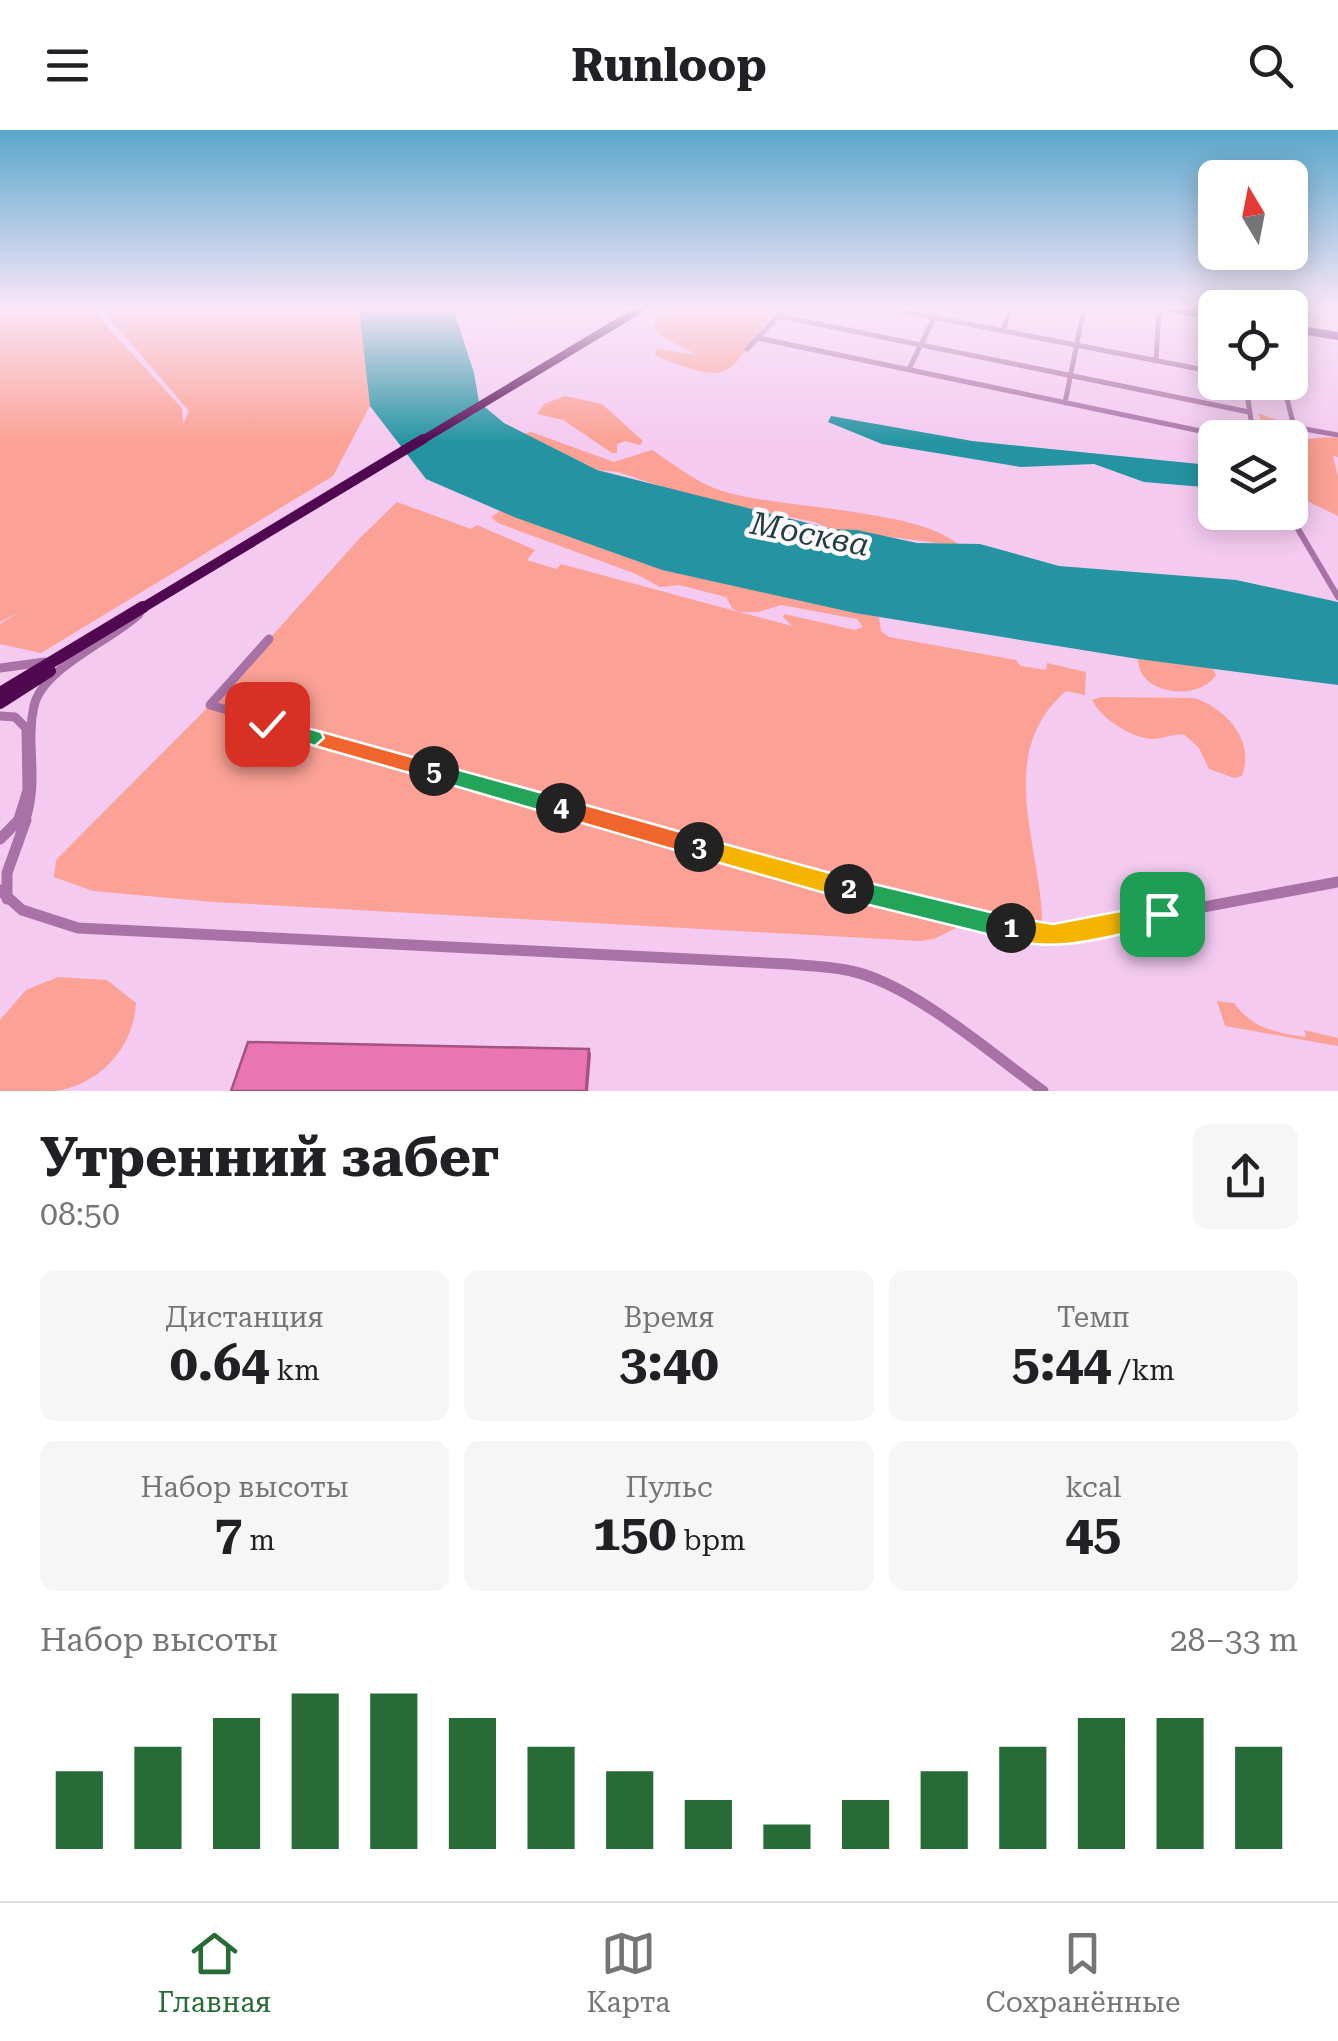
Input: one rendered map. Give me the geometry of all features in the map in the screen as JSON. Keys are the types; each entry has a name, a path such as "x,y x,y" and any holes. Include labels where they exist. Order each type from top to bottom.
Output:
{"highway":[{"path":"0,703 124,621 565,353"},
{"path":"0,692 124,621"}],"street":[{"path":"830,353 1198,431"},
{"path":"909,369 917,353"},
{"path":"963,353 1249,412"},
{"path":"1065,403 1075,353"},
{"path":"1118,353 1198,369"},
{"path":"1156,360 1157,353"},
{"path":"1247,400 1251,420"},
{"path":"1287,400 1294,427 1338,436"},
{"path":"1299,530 1338,597"},
{"path":"0,668 44,662 121,617 145,608"},
{"path":"145,608 126,629 69,666 38,694 34,706 34,796 2,895 22,910 78,928 788,964 852,971 909,996 1043,1091"},
{"path":"269,639 210,705 916,907 1053,936 1338,882"},
{"path":"0,716 16,717 26,728 27,799 19,822 0,840"}],"shaded area":[{"path":"0,353 131,353 182,408 183,424 189,411 139,353 364,353 370,406 333,476 41,653 0,644 0,624 21,611 0,622"},
{"path":"693,353 743,353 729,368 718,372 703,372 655,355 697,355"},
{"path":"565,396 602,404 643,441 640,445 625,441 617,444 617,453 612,453 563,420 537,414 544,404"},
{"path":"531,432 614,462 652,450 716,489 915,524 960,546 831,529 690,496 618,472 597,470 523,434"},
{"path":"1338,438 1338,457 1333,456 1338,477 1338,516 1309,502 1308,439"},
{"path":"397,502 471,529 477,525 535,550 527,560 556,569 561,564 739,612 726,597 679,585 660,587 636,574 498,523 491,517 500,511 662,570 879,617 881,631 889,637 1016,660 1021,666 1046,670 1047,663 1086,672 1085,695 1066,691 1043,717 1031,745 1027,807 1042,934 972,920 934,939 920,941 213,902 93,891 54,877 56,860 210,705","holes":["781,605 857,619 863,627 855,630 784,614 792,626 739,612 759,612"]},
{"path":"1138,659 1212,668 1216,675 1197,689 1171,691 1148,680"},
{"path":"1195,698 1207,703 1227,718 1241,739 1245,750 1242,776 1234,778 1209,769 1199,748 1185,735 1152,739 1127,731 1096,707 1092,700"},
{"path":"58,977 107,980 136,1003 122,1048 101,1071 72,1087 56,1091 0,1091 0,1020 26,990"},
{"path":"1217,1001 1234,1003 1249,1019 1265,1028 1306,1037 1304,1030 1338,1038 1338,1046 1225,1026"}],"water":[{"name":"Москва","path":"364,353 467,353 479,402 504,423 597,470 831,529 857,530 917,543 980,544 1059,566 1236,580 1338,602 1338,685 1138,659 855,613 662,570 514,517 426,479 370,406"},
{"path":"831,416 972,441 1198,464 1198,487 1144,482 1094,464 1021,467 882,444 828,422"}],"building":[{"path":"248,1042 589,1049 586,1091 231,1091"}],"route":[{"path":"267,724 808,878 1028,932 1053,936 1082,927 1162,914"}]}
